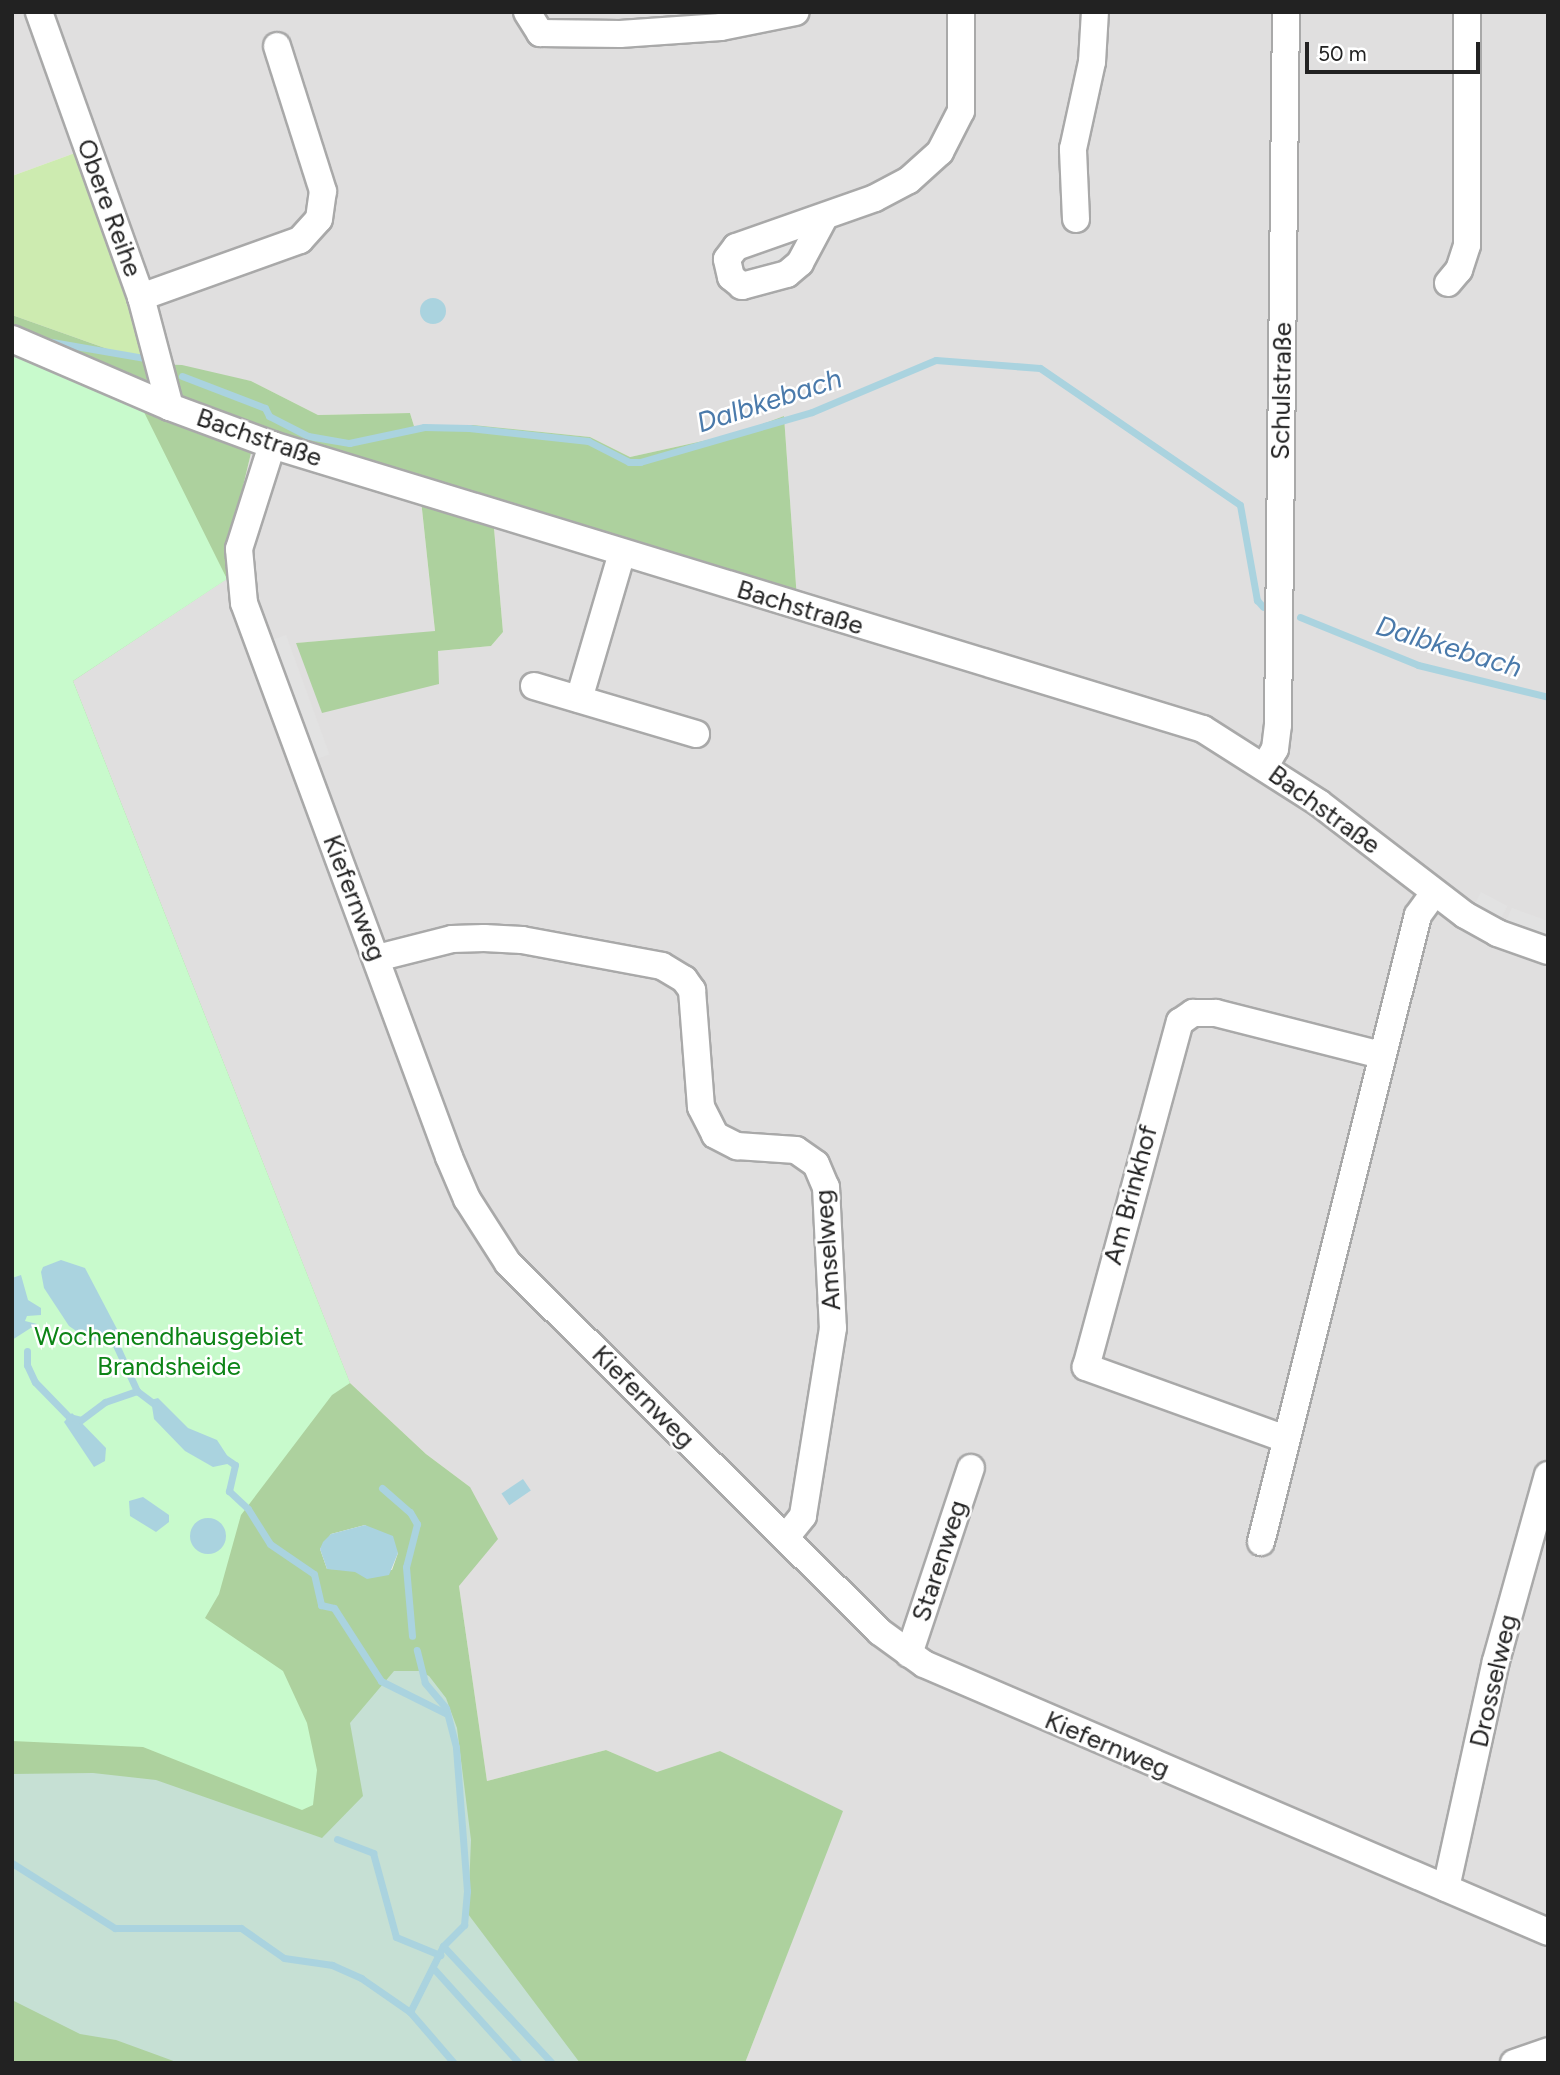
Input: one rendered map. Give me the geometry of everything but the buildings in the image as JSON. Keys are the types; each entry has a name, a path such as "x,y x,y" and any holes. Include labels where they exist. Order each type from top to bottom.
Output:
{"street":[{"name":"Obere Reihe","path":"39,12 141,297 170,407"},
{"path":"527,12 540,33 620,34 720,27 796,12"},
{"path":"824,218 892,190 940,152 961,111 961,12"},
{"path":"1076,219 1073,149 1092,62 1095,12"},
{"name":"Schulstraße","path":"1265,766 1275,749 1278,725 1286,12"},
{"path":"1448,283 1459,270 1467,245 1466,12"},
{"path":"141,297 300,240 319,219 323,191 277,46"},
{"name":"Bachstraße","path":"12,339 170,407 272,445 1172,717 1203,729 1265,766 1434,893 1497,933 1548,951"},
{"name":"Kiefernweg","path":"272,445 239,549 238,579 259,646 449,1157 486,1233 508,1263 785,1538 909,1654 943,1675 1548,1932"},
{"path":"579,699 622,552"},
{"path":"534,685 696,734"},
{"path":"1261,1542 1418,915 1434,893"},
{"name":"Amselweg","path":"377,958 452,940 484,938 522,940 662,966 684,979 692,990 701,1107 715,1135 737,1146 796,1150 816,1164 826,1187 833,1328 803,1516 785,1538"},
{"name":"Am Brinkhof","path":"1286,1439 1086,1367 1180,1022 1194,1013 1216,1013 1381,1055"},
{"name":"Starenweg","path":"909,1654 971,1468"},
{"name":"Drosselweg","path":"1446,1888 1496,1661 1548,1475"},
{"path":"1514,2063 1548,2051"}],"shaded area":[{"path":"12,12 1548,12 1548,2063 745,2063 842,1811 720,1751 657,1773 606,1750 487,1781 459,1586 470,1487 426,1454 350,1383 72,681 231,576 231,537 256,432 419,481 435,632 297,643 438,651 491,646 503,632 492,504 797,599 784,416 739,433 630,457 590,437 473,425 414,426 410,413 318,415 251,381 150,364 75,153 12,176"},
{"path":"800,235 774,270 743,274 762,247"},
{"path":"286,635 329,754 314,760 271,640"},
{"path":"1481,892 1507,906 1499,922 1473,908"},
{"path":"1512,908 1548,921 1548,939 1504,925"}],"green space":[{"path":"75,153 150,364 12,315 12,176"},
{"path":"12,315 150,364 182,365 251,381 318,415 410,413 414,426 473,425 590,437 630,457 739,433 784,416 797,599 492,505 503,632 491,646 438,651 439,684 322,713 296,643 435,631 419,481 256,432 231,537 231,576 73,681 350,1383 426,1454 470,1487 498,1539 459,1586 487,1781 606,1750 657,1772 720,1751 843,1811 745,2063 12,2063","holes":["365,1525 398,1553 392,1570 327,1569 320,1549 331,1534"]},
{"name":"Wochenendhausgebiet Brandsheide","path":"12,346 139,402 227,579 73,681 350,1383 332,1395 241,1515 219,1594 205,1618 283,1671 307,1723 317,1770 313,1805 302,1810 143,1747 12,1741"},
{"path":"394,1671 419,1671 429,1676 446,1698 457,1728 471,1840 468,1914 580,2063 179,2063 116,2040 80,2034 12,2000 12,1774 93,1773 156,1780 322,1838 363,1796 350,1723"}],"water":[{"path":"433,298 442,302 446,311 442,320 433,324 424,320 420,311 424,302"},
{"path":"61,1260 85,1268 117,1329 116,1345 88,1339 69,1326 44,1288 41,1272 43,1267"},
{"path":"21,1275 28,1300 41,1308 41,1315 27,1316 25,1321 37,1324 12,1340 12,1278"},
{"path":"158,1398 188,1428 217,1440 232,1463 213,1467 185,1451 154,1419 151,1400"},
{"path":"72,1413 106,1448 105,1461 94,1467 64,1422"},
{"path":"523,1479 531,1491 509,1505 501,1494"},
{"path":"143,1497 169,1515 169,1522 156,1532 130,1516 129,1501"},
{"path":"208,1518 221,1523 226,1536 221,1549 208,1554 195,1549 190,1536 195,1523"},
{"path":"365,1525 393,1536 398,1553 389,1575 367,1579 355,1572 327,1569 320,1549 323,1542 331,1534"}],"waterway":[{"name":"Dalbkebach","path":"46,341 144,358"},
{"name":"Dalbkebach","path":"182,376 265,408 269,416 308,436 349,443 424,427 469,428 588,441 629,462 640,462 812,412 936,360 1040,368 1240,505 1257,600 1263,607"},
{"name":"Dalbkebach","path":"1300,617 1418,665 1548,697"},
{"path":"116,1345 137,1391"},
{"path":"27,1351 27,1365 35,1382 69,1417 81,1420 105,1402 137,1391 158,1407"},
{"path":"225,1458 235,1465 229,1491 248,1509 270,1544 314,1574 321,1605 334,1608 381,1681 445,1713"},
{"path":"382,1488 410,1512 417,1524 406,1567 412,1636"},
{"path":"410,2012 443,1946 464,1925 467,1891 456,1747 446,1708 425,1683 417,1650"},
{"path":"337,1839 373,1853 396,1937 440,1955"},
{"path":"12,1863 115,1928 241,1928 284,1958 332,1965 361,1978 410,2012 454,2063"},
{"path":"443,1946 552,2063"},
{"path":"434,1969 519,2063"}]}
